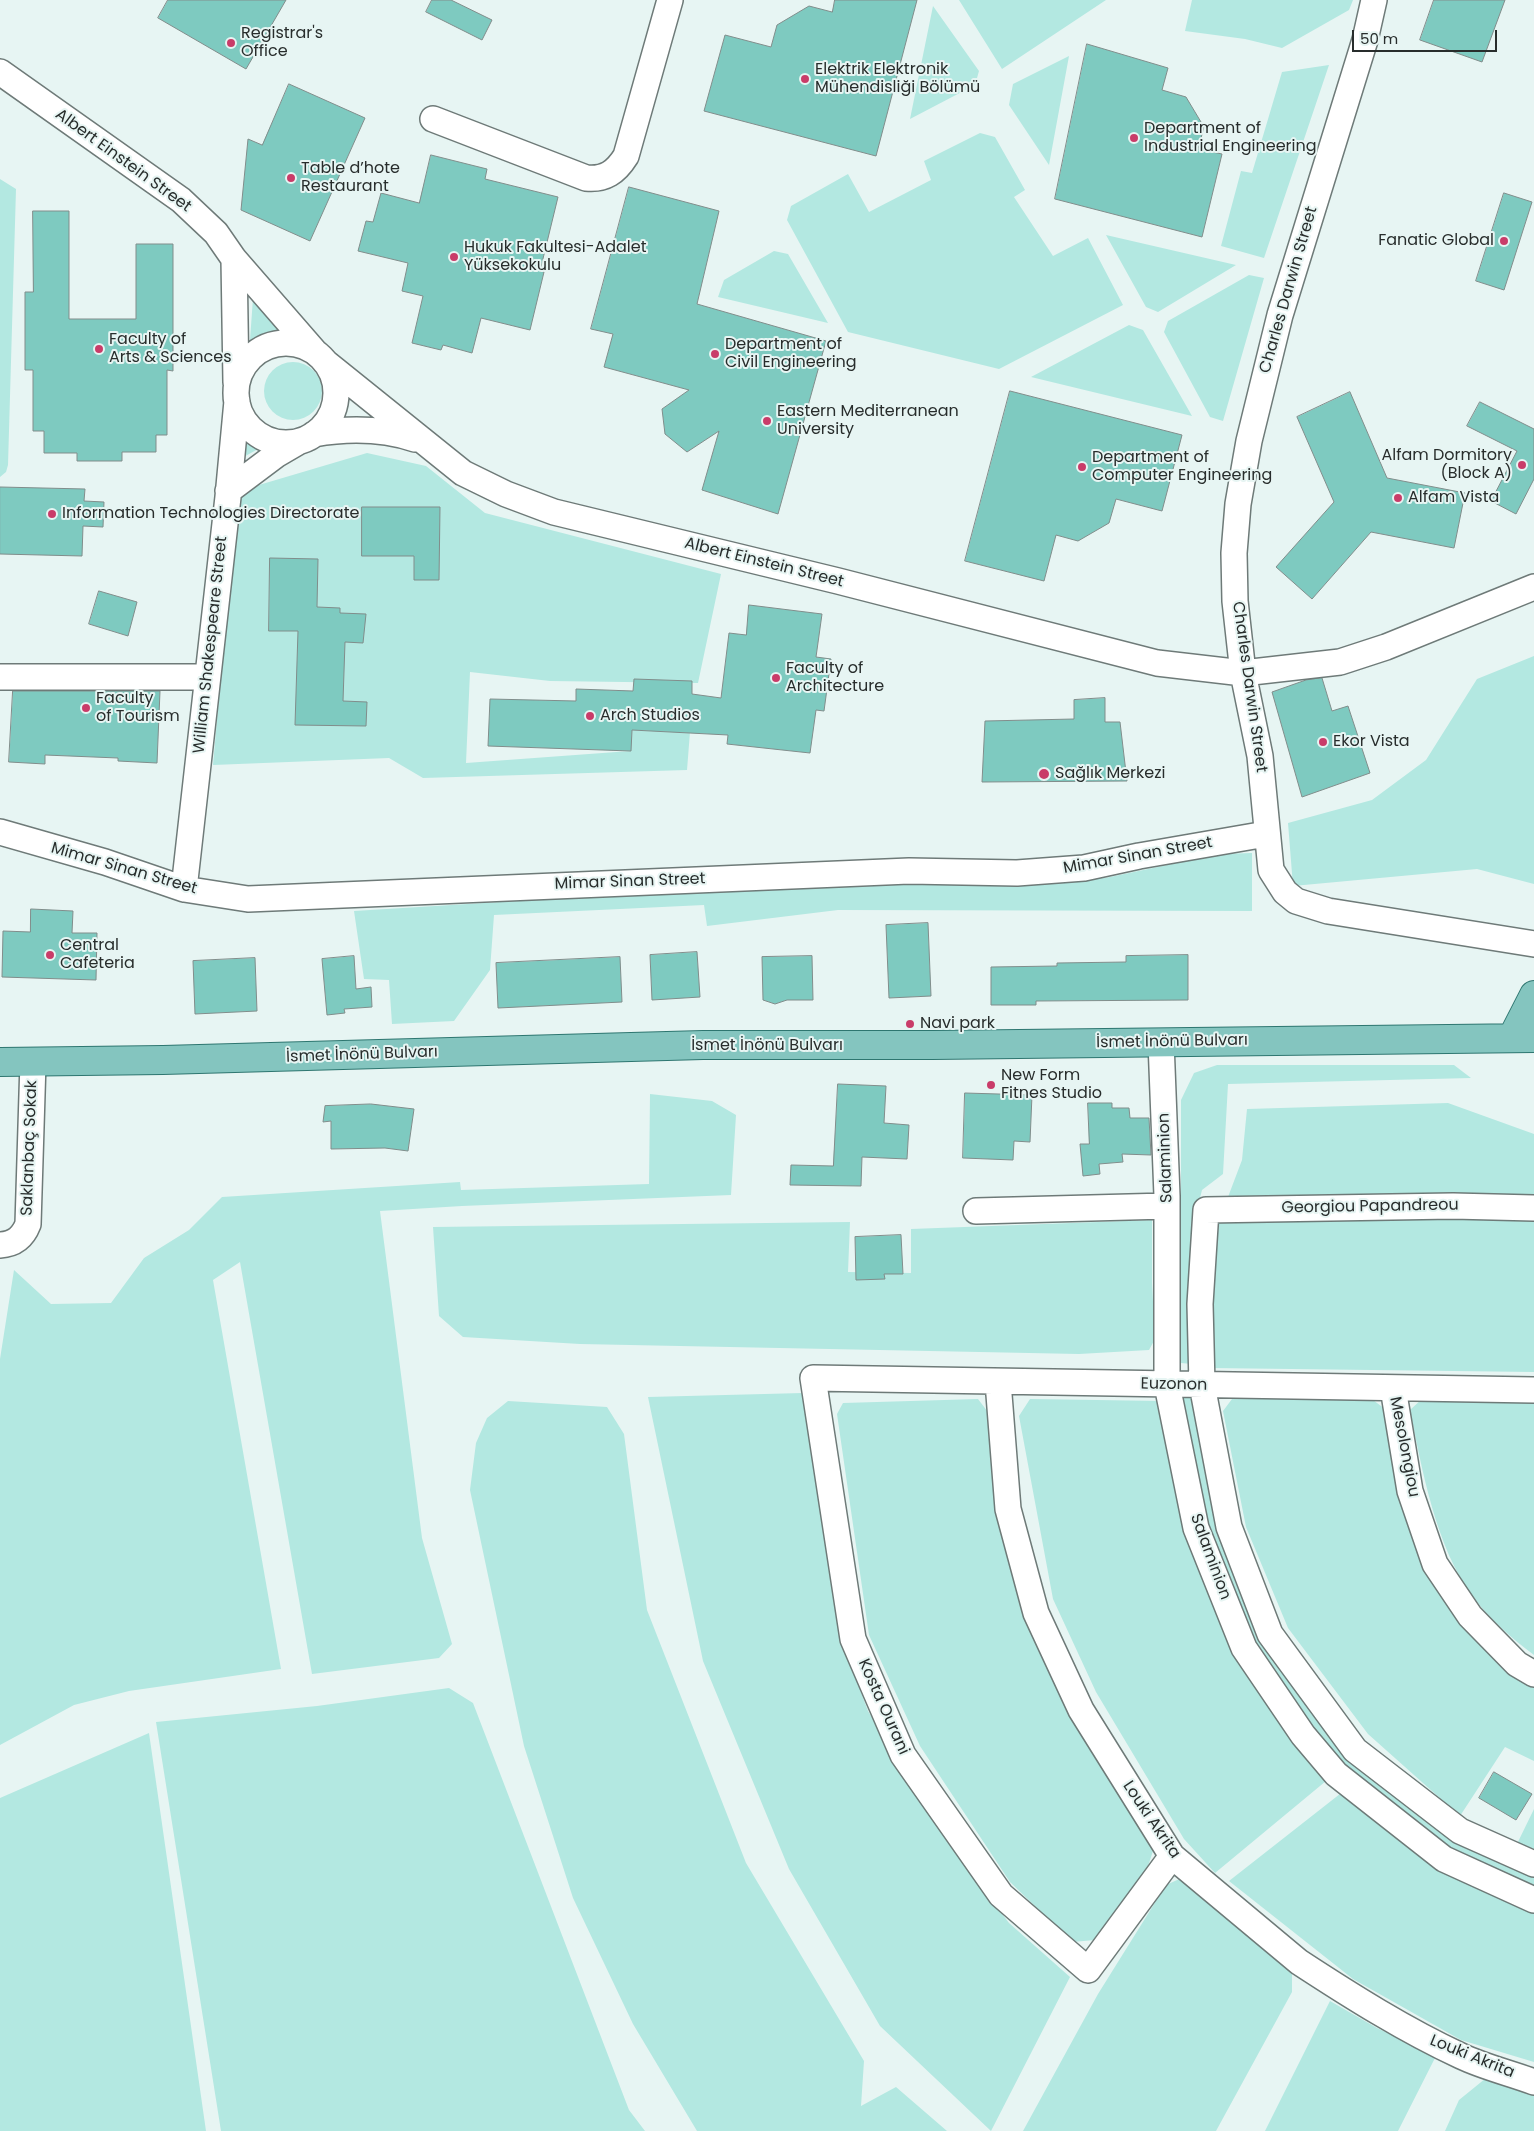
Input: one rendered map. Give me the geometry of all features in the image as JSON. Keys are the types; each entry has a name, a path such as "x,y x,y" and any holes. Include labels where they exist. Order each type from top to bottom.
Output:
{"main road":[{"path":"1523,1038 1534,995"},
{"name":"İsmet İnönü Bulvarı","path":"0,1062 163,1060 703,1046 1523,1038"}],"street":[{"path":"433,119 586,178 597,179 609,175 626,156 670,0"},
{"name":"Charles Darwin Street","path":"1374,0 1365,40 1290,276 1249,441 1238,504 1234,553 1235,601 1243,673 1260,756 1270,870 1285,892 1296,901 1328,911 1531,950"},
{"name":"Albert Einstein Street","path":"0,72 180,200 216,233 234,259 320,357 462,473 506,494 554,512 838,580 1157,663 1243,673 1340,662 1386,647 1534,587"},
{"name":"William Shakespeare Street","path":"184,889 228,491 236,395 234,259"},
{"path":"228,491 276,455 308,437 324,425 331,414 335,400 335,387 332,374 320,357 302,346 290,343 277,344 264,348 253,355 239,376 236,395 241,415 250,427 261,436 274,441 288,442 308,437 345,430 371,430 402,435 422,441"},
{"path":"0,677 208,677"},
{"name":"Mimar Sinan Street","path":"4,835 106,862 184,889 248,899 909,871 1017,873 1084,868 1139,856 1266,834"},
{"name":"Salaminion","path":"1161,1042 1167,1201 1167,1385 1196,1528 1244,1648 1303,1735 1336,1774 1444,1859 1534,1900"},
{"name":"Saklanbaç Sokak","path":"0,1245 17,1240 24,1234 30,1212 33,1062"},
{"path":"976,1210 1167,1201"},
{"name":"Georgiou Papandreou","path":"1206,1210 1453,1206 1534,1208"},
{"name":"Salaminion","path":"1206,1210 1200,1304 1202,1385 1229,1528 1270,1634 1355,1750 1460,1831 1534,1864"},
{"name":"Euzonon","path":"813,1378 1534,1390"},
{"name":"Kosta Ourani","path":"813,1378 852,1640 903,1755 1001,1895 1088,1970 1172,1856"},
{"name":"Louki Akrita","path":"998,1382 1008,1508 1036,1613 1081,1710 1172,1856 1299,1962 1319,1975 1406,2028 1463,2057 1534,2082"},
{"name":"Mesolongiou","path":"1393,1388 1410,1491 1435,1564 1470,1616 1516,1664 1534,1674"}],"shaded area":[{"path":"959,0 1106,0 1002,69"},
{"path":"1192,0 1353,0 1349,10 1282,48 1245,39 1185,31"},
{"path":"933,6 979,71 975,85 910,119"},
{"path":"1069,56 1049,165 1009,105 1013,84"},
{"path":"1329,65 1264,258 1221,246 1241,171 1252,173 1282,72"},
{"path":"980,133 995,137 1025,190 1014,197 1053,256 1088,238 1123,305 999,369 848,332 787,220 791,206 848,174 869,212 931,180 924,161"},
{"path":"0,179 16,189 8,465 6,472 0,477"},
{"path":"1106,235 1236,265 1158,312 1146,307"},
{"path":"774,251 788,254 828,323 718,297 724,280"},
{"path":"1249,275 1264,278 1223,421 1210,417 1164,332 1168,321"},
{"path":"253,298 294,336 270,337 249,354"},
{"path":"1129,325 1143,330 1192,416 1031,377"},
{"path":"287,362 299,362 314,370 322,385 322,397 314,412 299,420 287,420 272,412 264,397 264,385 272,370"},
{"path":"243,425 269,443 240,459"},
{"path":"367,453 426,466 485,513 721,574 698,683 550,681 470,672 466,763 630,751 632,730 690,732 687,770 423,778 389,758 213,765 233,541 242,490"},
{"path":"1534,656 1534,884 1477,869 1293,886 1288,823 1372,800 1426,760 1477,679"},
{"path":"1252,853 1252,911 838,910 707,926 704,905 494,915 490,970 454,1021 392,1024 389,980 364,979 354,911 858,880 959,884 1105,878 1220,854"},
{"path":"1217,1065 1454,1065 1471,1078 1228,1084 1223,1174 1202,1190 1192,1230 1192,1364 1181,1363 1181,1100 1194,1073"},
{"path":"650,1094 712,1101 736,1115 731,1195 380,1211 422,1538 452,1644 439,1658 312,1674 240,1262 213,1280 281,1669 129,1691 74,1705 0,1745 0,1359 14,1270 51,1304 111,1303 144,1258 189,1230 222,1197 460,1182 461,1190 649,1184"},
{"path":"1448,1103 1534,1134 1534,1203 1228,1197 1242,1160 1247,1109"},
{"path":"1534,1216 1534,1372 1210,1368 1211,1307 1218,1219"},
{"path":"1152,1220 1152,1283 1155,1339 1149,1350 1079,1354 580,1344 463,1337 439,1316 433,1227 850,1222 848,1272 911,1273 911,1229"},
{"path":"1167,1385 1202,1385 1270,1634 1355,1750 1534,1864 1534,1900 1444,1859 1336,1774 1244,1648"},
{"path":"803,1393 841,1639 868,1711 953,1850 1009,1923 1070,1977 991,2131 880,2026 789,1869 703,1661 648,1397"},
{"path":"1369,1397 1385,1409 1430,1573 1483,1648 1534,1686 1534,1761 1505,1747 1460,1816 1368,1734 1288,1628 1246,1527 1223,1411 1232,1399"},
{"path":"978,1399 991,1416 999,1509 1154,1848 1148,1866 1095,1940 1072,1942 1010,1882 920,1746 869,1635 837,1414 843,1403"},
{"path":"1030,1399 1163,1401 1237,1652 1300,1751 1326,1781 1215,1873 1184,1839 1096,1692 1053,1599 1019,1416"},
{"path":"1422,1399 1534,1403 1534,1655 1502,1628 1473,1597 1449,1555 1425,1482 1410,1410"},
{"path":"508,1401 607,1407 624,1434 647,1610 746,1863 864,2061 861,2106 896,2087 947,2131 697,2131 633,2024 573,1898 524,1746 470,1490 476,1443 487,1418"},
{"path":"449,1688 473,1703 629,2110 645,2131 221,2131 156,1722 317,1706"},
{"path":"149,1733 206,2131 0,2131 0,1798"},
{"path":"1345,1790 1534,1912 1534,2062 1461,2040 1353,1979 1229,1881"},
{"path":"1534,1809 1534,1854 1515,1848"},
{"path":"1186,1876 1292,1970 1292,1992 1216,2131 1023,2131 1098,1994 1166,1885"},
{"path":"1330,2001 1377,2028 1436,2056 1398,2131 1265,2131"},
{"path":"1491,2074 1534,2089 1534,2131 1445,2131 1459,2100"}],"building":[{"name":"Registrar's Office","path":"168,0 286,0 246,69 158,18"},
{"path":"432,0 451,0 492,20 482,40 426,12"},
{"name":"Elektrik Elektronik Mühendisliği Bölümü","path":"835,0 917,0 876,156 704,111 725,35 771,47 777,25 809,6 832,12"},
{"path":"1434,0 1505,0 1482,62 1420,40"},
{"name":"Department of Industrial Engineering","path":"1087,44 1168,68 1162,90 1186,97 1204,127 1198,149 1222,154 1202,237 1055,199"},
{"name":"Table d’hote Restaurant","path":"289,84 365,118 310,241 241,210 248,139 262,145"},
{"name":"Hukuk Fakultesi-Adalet Yüksekokulu","path":"431,155 487,169 485,179 558,197 540,271 544,272 530,330 481,318 472,353 443,345 441,350 412,343 423,296 402,291 408,263 358,251 366,221 373,222 381,193 419,203"},
{"name":"Department of Civil Engineering","path":"629,187 719,211 697,304 826,341 778,514 702,490 719,431 687,452 665,434 662,409 689,390 604,367 613,334 591,329"},
{"name":"Fanatic Global","path":"1504,193 1532,202 1504,290 1476,281"},
{"name":"Faculty of Arts & Sciences","path":"33,211 69,211 69,319 136,319 136,244 173,244 173,371 167,370 167,435 156,435 156,452 122,452 122,461 77,461 77,453 44,453 44,431 33,431 33,370 25,370 25,292 33,292"},
{"name":"Department of Computer Engineering","path":"1010,391 1182,435 1162,511 1116,499 1109,523 1078,541 1056,535 1044,581 965,561"},
{"name":"Alfam Vista","path":"1350,392 1387,478 1465,493 1454,548 1371,532 1312,599 1276,567 1334,502 1297,417"},
{"name":"Alfam Dormitory (Block A)","path":"1480,402 1534,429 1534,479 1516,514 1491,501 1517,451 1467,426"},
{"name":"Information Technologies Directorate","path":"0,487 85,489 84,501 104,502 103,527 83,526 82,556 0,554"},
{"path":"362,507 440,507 439,580 414,580 414,556 362,556"},
{"path":"270,558 318,559 317,607 340,608 340,613 366,614 363,643 345,642 343,701 367,702 366,726 295,725 298,631 269,631"},
{"path":"99,591 137,602 128,636 89,624"},
{"path":"749,605 822,614 816,657 831,659 824,711 816,710 810,753 727,744 728,735 632,730 631,751 488,746 490,699 576,701 576,689 633,691 634,679 692,681 692,694 721,698 729,633 746,635"},
{"name":"Ekor Vista","path":"1322,678 1332,711 1348,706 1370,773 1302,797 1272,692 1306,680"},
{"name":"Faculty of Tourism","path":"13,691 160,691 157,763 118,761 118,758 45,755 45,764 9,762"},
{"path":"1105,698 1105,722 1120,722 1127,781 982,782 985,721 1074,719 1074,700"},
{"name":"Central Cafeteria","path":"31,909 73,911 72,933 97,933 96,980 2,977 3,931 30,932"},
{"path":"928,923 931,996 889,998 886,925"},
{"path":"697,952 700,997 652,1000 650,955"},
{"path":"1188,955 1188,1000 1036,1001 1036,1005 991,1005 991,967 1057,966 1057,963 1126,962 1126,956"},
{"path":"354,956 356,989 371,987 372,1007 344,1009 345,1013 327,1015 322,959"},
{"path":"812,956 813,1000 787,1000 775,1004 763,1000 762,957"},
{"path":"620,957 622,1002 498,1008 496,963"},
{"path":"255,958 257,1011 195,1014 193,961"},
{"path":"838,1084 886,1086 884,1123 909,1125 907,1159 862,1157 861,1186 790,1185 791,1165 833,1166"},
{"path":"965,1093 1032,1095 1030,1142 1014,1141 1013,1160 963,1158"},
{"path":"1088,1103 1112,1103 1112,1108 1129,1108 1130,1118 1149,1118 1151,1155 1122,1154 1123,1162 1099,1164 1100,1174 1083,1176 1080,1144 1089,1144"},
{"path":"371,1104 414,1109 408,1151 385,1148 331,1149 331,1121 323,1122 325,1106"},
{"path":"901,1235 903,1274 884,1274 885,1279 856,1280 855,1237"},
{"path":"1494,1772 1532,1794 1516,1820 1479,1798"}],"place":[{"name":"Registrar's Office","path":"231,43"},
{"name":"Elektrik Elektronik Mühendisliği Bölümü","path":"805,79"},
{"name":"Department of Industrial Engineering","path":"1134,138"},
{"name":"Table d’hote Restaurant","path":"291,178"},
{"name":"Fanatic Global","path":"1504,241"},
{"name":"Hukuk Fakultesi-Adalet Yüksekokulu","path":"454,257"},
{"name":"Faculty of Arts & Sciences","path":"99,349"},
{"name":"Department of Civil Engineering","path":"715,354"},
{"name":"Eastern Mediterranean University","path":"767,421"},
{"name":"Alfam Dormitory (Block A)","path":"1522,465"},
{"name":"Department of Computer Engineering","path":"1082,467"},
{"name":"Alfam Vista","path":"1398,498"},
{"name":"Information Technologies Directorate","path":"52,514"},
{"name":"Faculty of Architecture","path":"776,678"},
{"name":"Faculty of Tourism","path":"86,708"},
{"name":"Arch Studios","path":"590,716"},
{"name":"Ekor Vista","path":"1323,742"},
{"name":"Sağlık Merkezi","path":"1044,774"},
{"name":"Central Cafeteria","path":"50,955"},
{"name":"Navi park","path":"910,1024"},
{"name":"New Form Fitnes Studio","path":"991,1085"}]}
